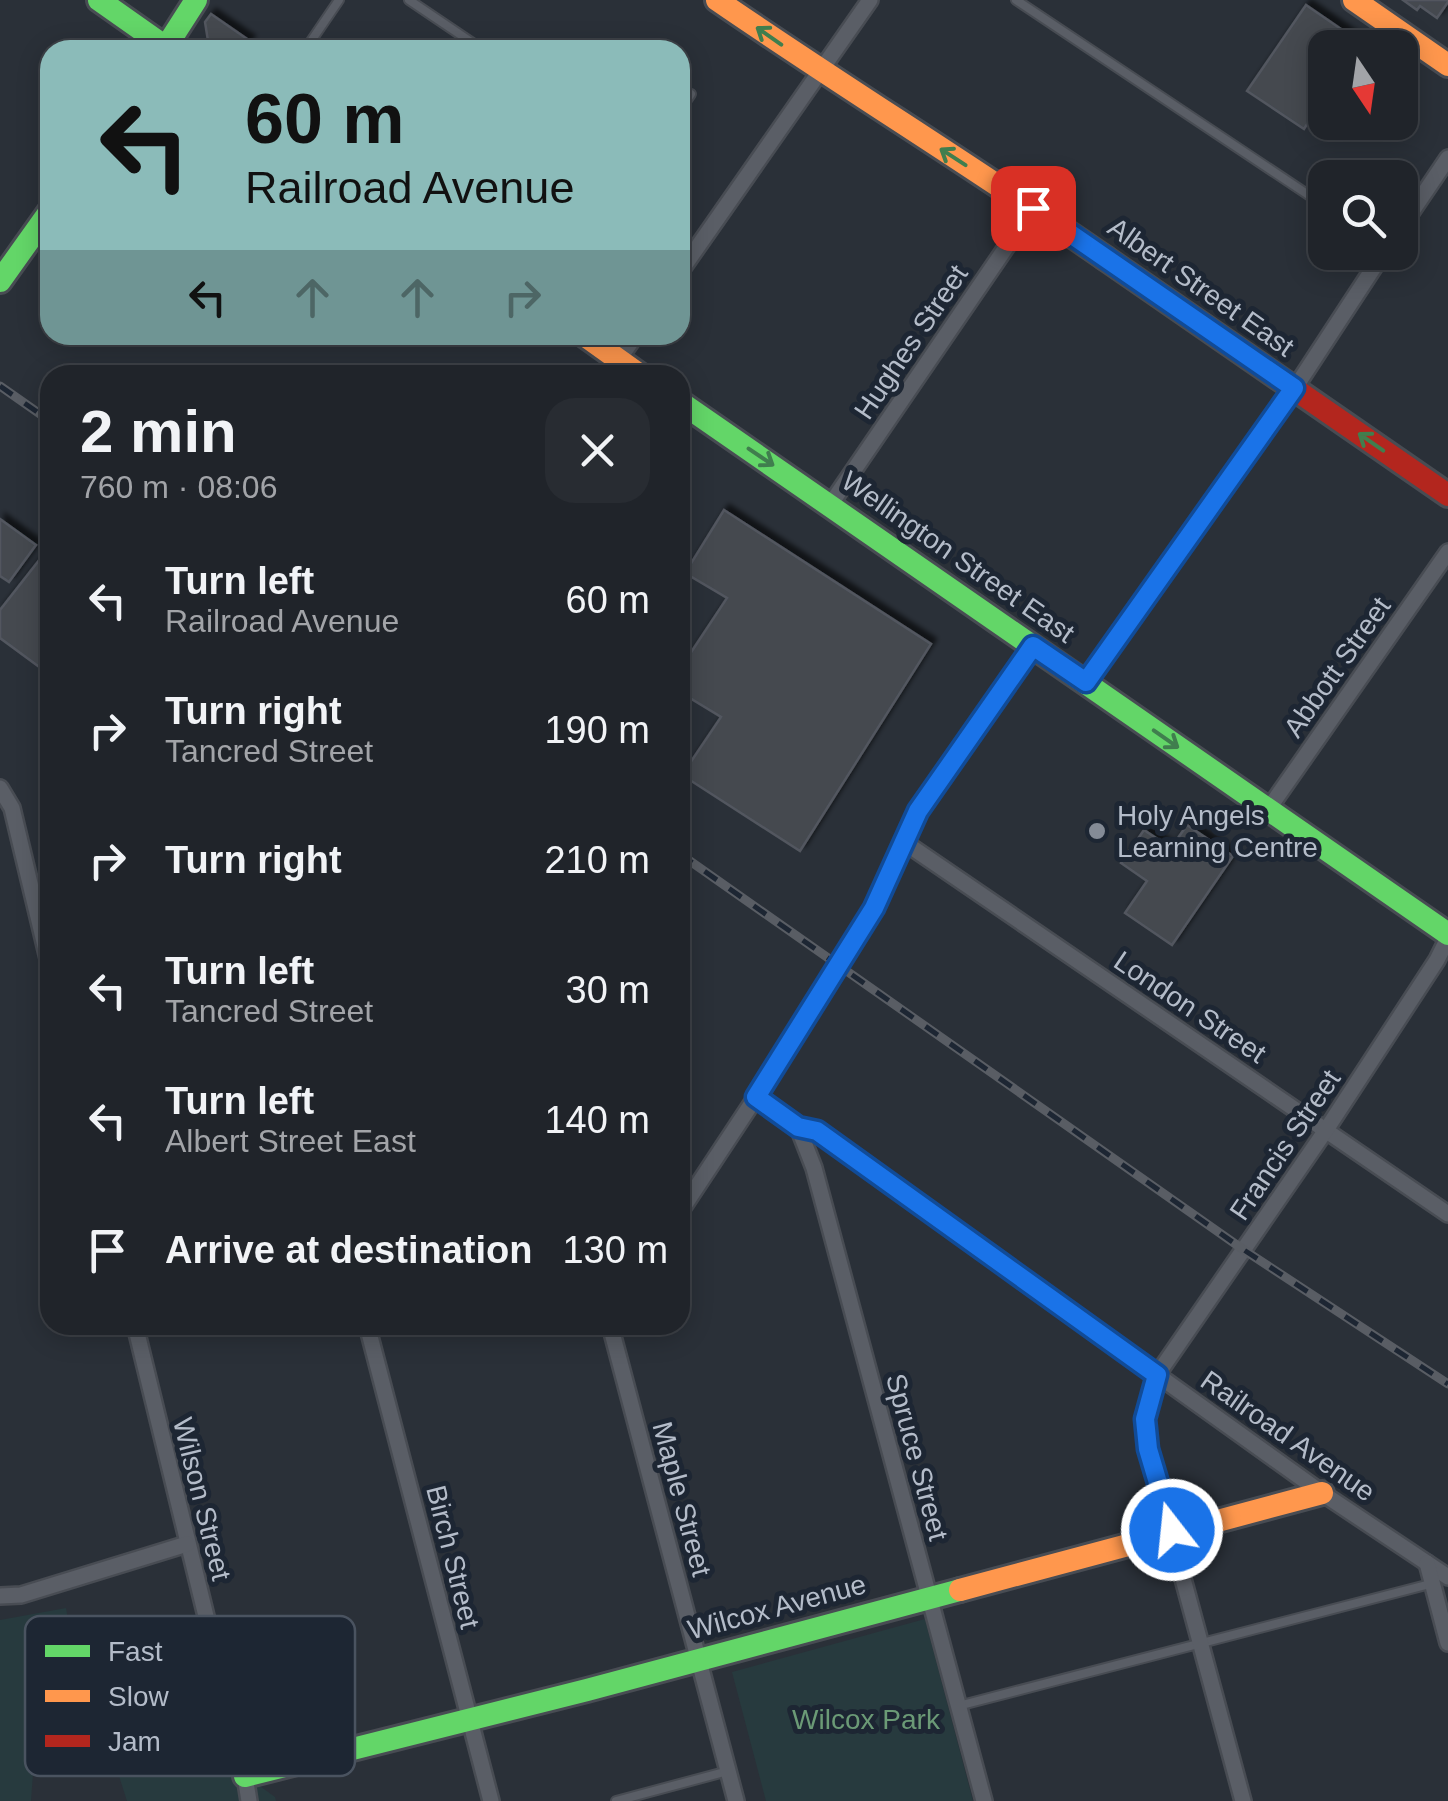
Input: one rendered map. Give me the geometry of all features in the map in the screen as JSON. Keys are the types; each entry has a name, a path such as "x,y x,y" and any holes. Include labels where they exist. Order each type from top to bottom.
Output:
{"main road":[{"path":"98,0 154,40"},
{"path":"172,40 196,0"},
{"name":"Albert Street East","path":"717,0 1033,208 1448,495"},
{"path":"1354,0 1448,65"},
{"path":"0,282 40,225"},
{"path":"598,345 625,365"},
{"name":"Wellington Street East","path":"690,409 1448,936"},
{"name":"Wilcox Avenue","path":"355,1750 1322,1493"}],"street":[{"path":"690,258 870,0"},
{"path":"1418,202 1448,158"},
{"name":"Hughes Street","path":"830,504 1033,208"},
{"path":"1086,682 1294,388 1372,270"},
{"path":"618,360 629,345"},
{"name":"Abbott Street","path":"1267,810 1448,552"},
{"path":"690,1197 874,908 918,811 1033,646"},
{"path":"0,788 12,808 40,926"},
{"name":"London Street","path":"904,842 1448,1214"},
{"name":"Francis Street","path":"1157,1375 1326,1130 1448,936"},
{"name":"Railroad Avenue","path":"756,1097 798,1127 817,1131 1322,1493 1426,1563 1443,1581"},
{"name":"Spruce Street","path":"798,1127 814,1168 984,1801"},
{"name":"Wilson Street","path":"137,1335 205,1616"},
{"name":"Birch Street","path":"371,1335 491,1801"},
{"name":"Maple Street","path":"613,1335 736,1801"},
{"path":"1157,1375 1145,1419 1148,1449 1243,1801"},
{"path":"0,1596 21,1595 187,1544"},
{"path":"1443,1581 1448,1644"},
{"name":"Wilson Street","path":"245,1776 249,1801"}],"lane":[{"path":"312,40 339,0"},
{"path":"409,0 468,40"},
{"path":"1016,0 1308,195"},
{"path":"958,1706 1443,1581"},
{"path":"616,1801 728,1772"}],"green space":[{"path":"66,1608 67,1616 25,1616 25,1776 33,1776 31,1801 0,1801 0,1620"},
{"name":"Wilcox Park","path":"925,1619 973,1801 766,1801 732,1672"},
{"path":"119,1776 246,1776 276,1801 127,1801"}],"building":[{"path":"1403,0 1448,0 1448,2 1437,18"},
{"path":"1306,5 1342,30 1308,30 1308,123 1304,129 1247,91"},
{"path":"211,14 249,40 208,40 205,22"},
{"path":"724,510 931,644 800,851 690,780 690,763 721,717 690,698 690,654 727,598 690,576 690,565"},
{"path":"0,519 36,545 9,582 0,576"},
{"path":"40,559 40,668 0,638 0,610"},
{"path":"1187,825 1233,856 1172,945 1125,913 1147,881 1121,863 1144,830 1171,848"}],"railway":[{"path":"0,386 40,414"},
{"path":"690,861 1244,1250 1448,1384"}],"traffic: fast":[{"path":"99,0 156,40"},
{"path":"170,40 196,0"},
{"path":"0,281 40,225"},
{"path":"690,409 1448,934"},
{"path":"355,1748 960,1590"}],"traffic: slow":[{"path":"717,0 1105,258"},
{"path":"1354,0 1448,65"},
{"path":"598,345 626,365"},
{"path":"960,1590 1322,1493"}],"traffic: jam":[{"path":"1105,258 1448,495"}],"place":[{"name":"Holy Angels Learning Centre","path":"1097,831"}],"route":[{"path":"1033,208 1294,388 1086,682 1033,646 918,811 874,908 756,1097 798,1127 817,1131 1157,1375 1145,1419 1148,1449 1172,1530"}]}
